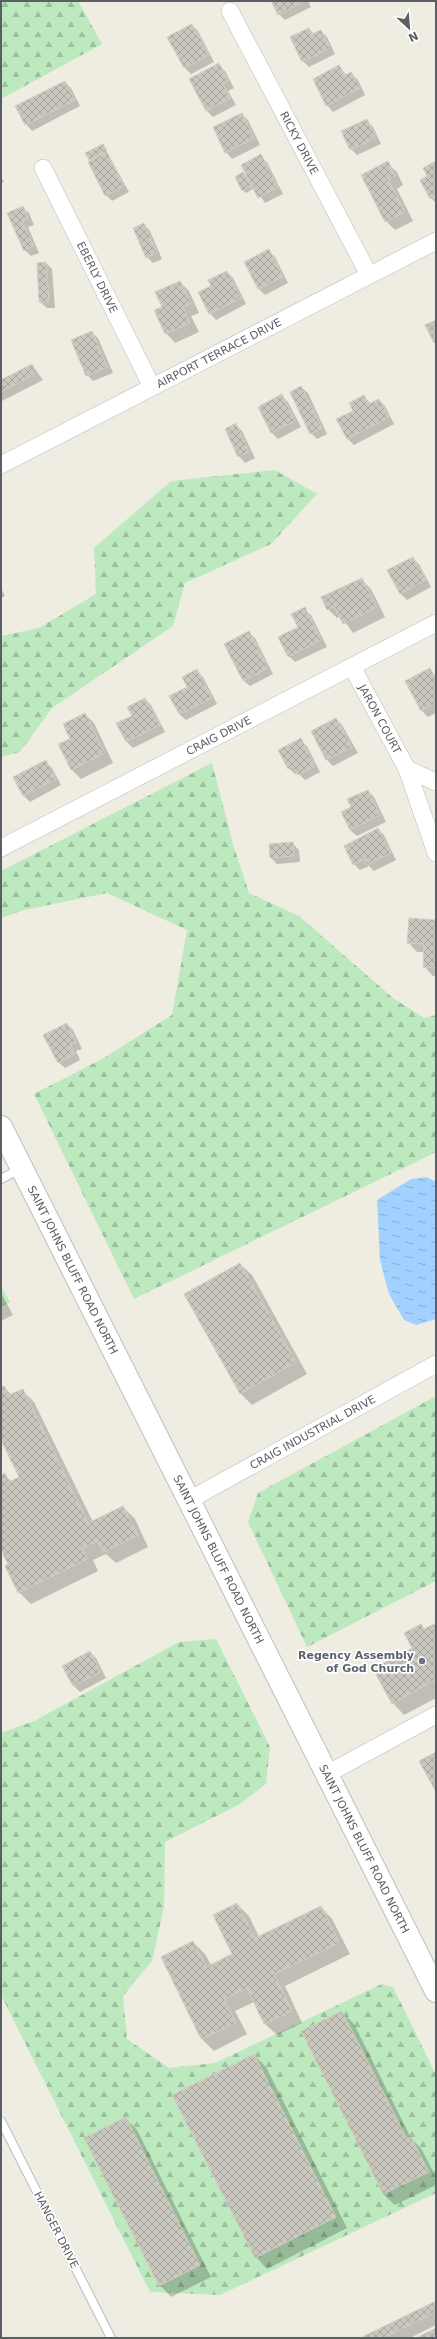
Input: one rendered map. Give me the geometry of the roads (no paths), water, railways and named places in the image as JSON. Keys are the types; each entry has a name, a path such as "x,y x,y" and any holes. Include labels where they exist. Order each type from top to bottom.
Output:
{"main road":[{"name":"SAINT JOHNS BLUFF ROAD NORTH","path":"1,1127 436,1991"}],"street":[{"name":"RICKY DRIVE","path":"230,11 369,276"},
{"name":"EBERLY DRIVE","path":"43,168 152,387"},
{"name":"AIRPORT TERRACE DRIVE","path":"1,466 436,241"},
{"name":"CRAIG DRIVE","path":"1,848 436,623"},
{"name":"JARON COURT","path":"352,667 408,770 436,853"},
{"path":"408,770 436,782"},
{"name":"CRAIG INDUSTRIAL DRIVE","path":"189,1500 436,1364"},
{"path":"328,1774 436,1715"}],"lane":[{"path":"1,1179 22,1168"},
{"name":"HANGER DRIVE","path":"1,2121 111,2338"}],"water":[{"path":"427,1177 436,1182 436,1319 416,1325 404,1320 389,1294 380,1260 377,1200 411,1179"}],"place":[{"name":"Regency Assembly of God Church","path":"422,1661"}]}
